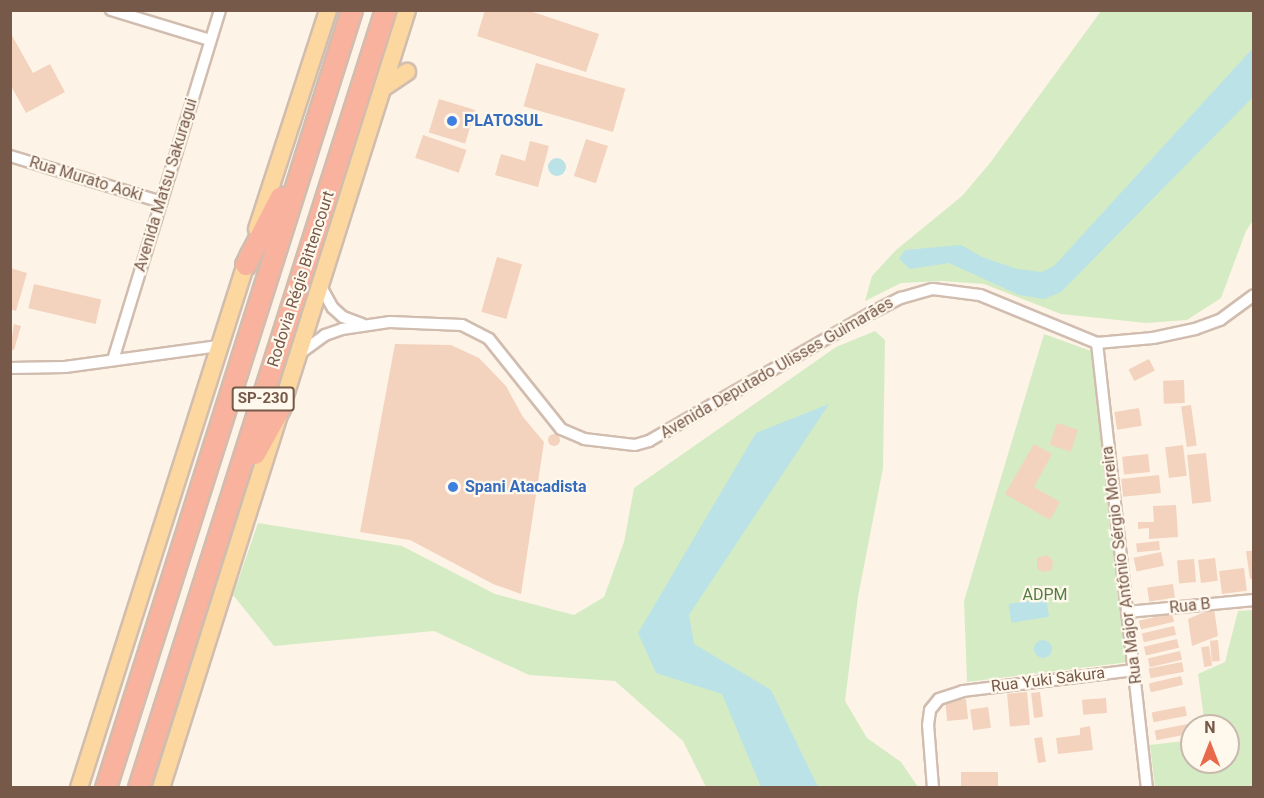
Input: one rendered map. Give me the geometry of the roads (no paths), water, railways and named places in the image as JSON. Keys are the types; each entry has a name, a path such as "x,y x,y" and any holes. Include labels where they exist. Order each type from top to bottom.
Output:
{"highway":[{"name":"Rodovia Régis Bittencourt","path":"106,788 352,10"},
{"name":"Rodovia Régis Bittencourt","path":"139,788 386,10"},
{"path":"246,265 269,223 321,104"},
{"path":"224,522 281,407"}],"main road":[{"path":"79,788 328,10"},
{"path":"161,788 407,10"},
{"path":"383,88 407,72"}],"street":[{"path":"111,10 210,40"},
{"name":"Avenida Matsu Sakuragui","path":"113,360 220,10"},
{"name":"Rua Murato Aoki","path":"10,156 161,202"},
{"name":"Avenida Deputado Ulisses Guimarães","path":"320,285 326,299 343,317 366,325"},
{"name":"Avenida Deputado Ulisses Guimarães","path":"298,355 325,335 366,325 444,322 477,331 489,339 561,429 584,440 623,445 649,441 871,313 901,298 933,290 980,296 1097,343 1153,338 1195,329 1220,320 1254,295"},
{"name":"Rua Major Antônio Sérgio Moreira","path":"1097,343 1147,788"},
{"path":"10,368 39,370 219,346"},
{"name":"Rua B","path":"1127,612 1254,600"},
{"name":"Rua Yuki Sakura","path":"933,788 927,740 930,710 939,699 963,691 1134,670"}],"water":[{"path":"1253,48 1253,97 1061,292 1044,299 1019,295 949,263 910,269 899,259 905,250 961,245 982,257 1017,269 1042,272 1054,266"},
{"path":"553,158 561,158 566,163 564,174 553,176 548,171 548,163"},
{"path":"829,404 689,615 694,644 771,690 818,787 761,787 722,694 656,673 638,633 756,433"},
{"path":"1046,598 1049,617 1011,623 1008,604"},
{"path":"1043,640 1051,645 1052,649 1047,657 1043,658 1035,653 1034,649 1039,641"}],"place":[{"name":"PLATOSUL","path":"452,121"},
{"name":"Spani Atacadista","path":"453,487"}],"park label":[{"name":"ADPM","path":"1045,595"}]}
